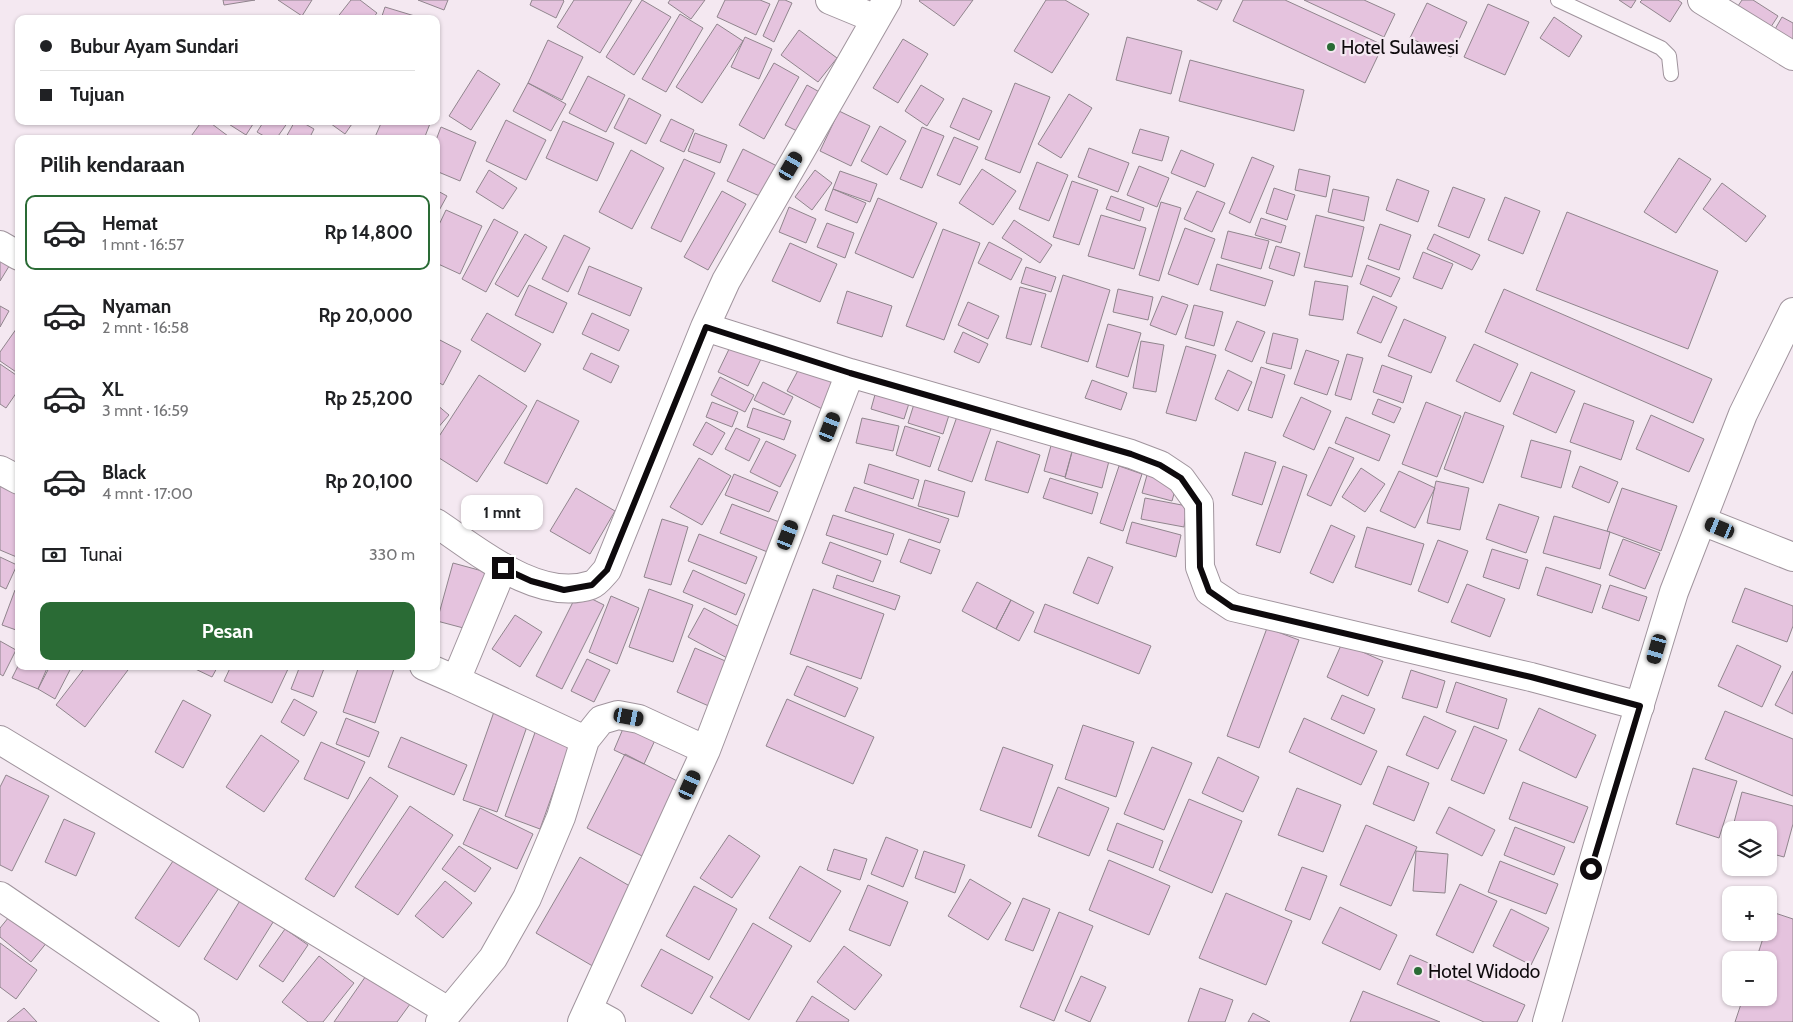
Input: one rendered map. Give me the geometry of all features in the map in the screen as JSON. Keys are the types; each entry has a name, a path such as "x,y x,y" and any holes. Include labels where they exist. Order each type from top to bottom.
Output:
{"street":[{"path":"440,526 503,568 531,581 564,590 592,585 607,570 726,281 882,10 830,0"},
{"path":"1702,0 1793,56"},
{"path":"0,245 15,254"},
{"path":"1549,1021 1674,592 1743,414 1793,312"},
{"path":"706,327 850,373 1131,454 1160,465 1181,478 1199,504 1200,567 1209,591 1232,607 1531,677 1640,706"},
{"path":"594,1018 706,750 850,373"},
{"path":"0,470 15,478"},
{"path":"1702,521 1793,557"},
{"path":"456,680 503,568"},
{"path":"433,670 585,740"},
{"path":"0,740 444,1017 493,958 527,898 561,817 585,740 600,720 618,716 639,719 706,750"},
{"path":"0,896 185,1022"}],"lane":[{"path":"1558,0 1661,48 1669,56 1671,74"}],"building":[{"path":"223,0 255,0 224,5"},
{"path":"278,0 312,0 303,15"},
{"path":"351,0 360,0 377,13 375,15 339,15"},
{"path":"418,0 448,0 444,10"},
{"path":"532,0 564,1 556,18 530,5"},
{"path":"574,0 632,0 600,53 557,27"},
{"path":"642,0 671,17 634,75 606,57"},
{"path":"670,0 705,0 691,19 668,3"},
{"path":"725,0 760,0 770,4 756,35 717,17"},
{"path":"779,0 792,3 774,42 763,36"},
{"path":"920,0 973,0 954,26"},
{"path":"1046,0 1065,0 1089,14 1052,73 1014,51"},
{"path":"1197,0 1222,0 1217,10"},
{"path":"1243,0 1285,0 1383,45 1365,83 1233,21"},
{"path":"1304,0 1364,0 1395,14 1384,37"},
{"path":"1619,0 1636,0 1631,8"},
{"path":"1642,0 1678,0 1682,3 1670,22 1640,2"},
{"path":"1742,0 1753,0 1778,16 1765,36 1732,15"},
{"path":"1427,3 1467,22 1451,57 1410,38"},
{"path":"1488,4 1529,22 1505,75 1464,57"},
{"path":"385,7 411,15 382,15"},
{"path":"680,14 703,28 666,92 642,79"},
{"path":"1554,17 1582,36 1569,57 1540,38"},
{"path":"1782,17 1793,23 1793,50 1770,38"},
{"path":"717,24 743,41 702,103 676,87"},
{"path":"799,30 837,58 818,82 781,55"},
{"path":"745,37 772,49 759,79 731,67"},
{"path":"1127,37 1182,51 1171,94 1116,80"},
{"path":"903,39 928,54 898,103 873,88"},
{"path":"548,40 583,57 562,100 528,83"},
{"path":"1190,60 1304,90 1294,131 1179,101"},
{"path":"774,63 799,77 764,139 739,125"},
{"path":"478,70 500,84 471,130 449,116"},
{"path":"588,76 625,95 606,132 569,113"},
{"path":"528,83 566,104 551,131 513,111"},
{"path":"1015,83 1050,97 1020,173 985,159"},
{"path":"807,85 823,94 801,133 785,125"},
{"path":"921,85 944,99 927,126 905,111"},
{"path":"1069,94 1092,108 1061,158 1038,144"},
{"path":"629,98 661,115 646,144 614,128"},
{"path":"963,98 992,111 979,140 950,127"},
{"path":"839,111 870,126 851,166 820,151"},
{"path":"671,119 694,130 684,152 660,141"},
{"path":"506,120 546,140 526,180 486,161"},
{"path":"563,121 614,143 597,181 546,158"},
{"path":"199,125 213,125 227,135 192,135"},
{"path":"230,125 252,125 246,135"},
{"path":"261,125 286,125 279,135 262,135 257,132"},
{"path":"293,125 307,125 314,129 311,135 287,135"},
{"path":"333,125 351,125 345,134"},
{"path":"380,125 429,125 426,135 376,135"},
{"path":"880,126 906,141 887,175 861,161"},
{"path":"441,127 476,142 460,181 440,173 440,135 438,135"},
{"path":"922,127 944,136 922,188 900,179"},
{"path":"1140,129 1169,137 1162,161 1132,153"},
{"path":"695,133 727,145 720,163 688,151"},
{"path":"954,137 978,147 960,185 937,175"},
{"path":"1089,148 1129,163 1118,192 1078,177"},
{"path":"743,149 781,168 766,199 727,181"},
{"path":"631,150 664,168 632,229 599,212"},
{"path":"1181,150 1214,164 1205,187 1171,173"},
{"path":"1252,157 1274,166 1250,223 1229,213"},
{"path":"1679,158 1711,179 1676,233 1644,212"},
{"path":"684,159 715,173 681,242 651,228"},
{"path":"1037,162 1068,175 1049,221 1019,209"},
{"path":"1139,166 1169,178 1157,207 1127,195"},
{"path":"982,169 1016,191 993,225 959,203"},
{"path":"1299,169 1330,176 1326,197 1295,190"},
{"path":"489,170 517,188 503,209 476,192"},
{"path":"815,170 832,183 812,210 795,197"},
{"path":"840,171 877,184 870,202 833,189"},
{"path":"1397,179 1429,191 1418,222 1386,210"},
{"path":"1072,181 1098,190 1079,245 1053,237"},
{"path":"1722,183 1766,216 1746,242 1703,209"},
{"path":"1453,187 1485,199 1469,238 1438,226"},
{"path":"1274,188 1295,195 1287,220 1266,213"},
{"path":"833,189 866,203 857,223 825,210"},
{"path":"1333,189 1369,197 1364,221 1328,212"},
{"path":"722,191 746,204 708,270 684,257"},
{"path":"1197,191 1225,203 1212,232 1184,219"},
{"path":"440,192 447,196 440,209"},
{"path":"1111,196 1144,208 1140,221 1106,209"},
{"path":"1505,197 1540,211 1523,254 1488,240"},
{"path":"878,198 937,223 913,278 855,253"},
{"path":"1161,202 1181,208 1159,281 1139,275"},
{"path":"789,207 816,219 806,243 779,232"},
{"path":"446,210 482,226 460,274 440,265 440,223"},
{"path":"1567,212 1718,271 1688,349 1536,290"},
{"path":"1101,215 1146,228 1134,269 1088,256"},
{"path":"1316,215 1364,227 1352,277 1304,267"},
{"path":"1261,218 1286,226 1281,243 1255,235"},
{"path":"494,219 518,232 486,292 462,279"},
{"path":"1014,220 1052,245 1040,263 1002,238"},
{"path":"827,223 854,233 845,258 817,247"},
{"path":"1380,224 1411,235 1399,270 1368,259"},
{"path":"1185,228 1215,239 1198,285 1168,274"},
{"path":"943,229 980,243 944,340 906,326"},
{"path":"1228,231 1269,241 1261,269 1221,258"},
{"path":"525,234 547,247 518,297 495,284"},
{"path":"1434,234 1480,255 1472,270 1427,249"},
{"path":"564,235 590,248 568,292 542,279"},
{"path":"989,242 1022,259 1011,280 978,263"},
{"path":"790,243 837,264 820,302 772,281"},
{"path":"1276,246 1300,253 1294,276 1269,268"},
{"path":"1423,252 1453,264 1442,289 1413,278"},
{"path":"0,257 11,263 0,281"},
{"path":"1217,264 1273,281 1265,306 1210,290"},
{"path":"1367,265 1400,278 1391,297 1360,284"},
{"path":"589,266 642,288 630,316 578,294"},
{"path":"1026,267 1056,277 1051,292 1021,283"},
{"path":"1063,275 1110,290 1088,362 1041,347"},
{"path":"1315,281 1348,286 1343,320 1309,315"},
{"path":"529,285 567,303 553,333 515,315"},
{"path":"1020,287 1046,294 1031,345 1006,338"},
{"path":"1118,289 1153,297 1148,320 1113,312"},
{"path":"1504,289 1712,379 1693,423 1485,332"},
{"path":"847,291 892,306 882,337 837,323"},
{"path":"1162,296 1188,305 1176,335 1150,325"},
{"path":"1373,296 1397,307 1381,343 1357,333"},
{"path":"968,302 999,316 988,339 958,325"},
{"path":"1194,305 1223,312 1214,346 1185,338"},
{"path":"0,306 9,311 0,327"},
{"path":"487,313 541,344 525,372 471,340"},
{"path":"592,313 629,330 619,351 582,334"},
{"path":"1404,319 1446,337 1431,373 1388,356"},
{"path":"1237,321 1265,332 1252,362 1225,350"},
{"path":"1108,324 1141,333 1128,377 1096,367"},
{"path":"15,331 15,371 0,361 0,352"},
{"path":"963,332 988,344 979,363 954,352"},
{"path":"1273,333 1298,339 1291,369 1266,363"},
{"path":"440,340 461,351 443,385 440,383"},
{"path":"1141,341 1164,345 1156,392 1133,388"},
{"path":"1474,344 1518,364 1500,402 1456,381"},
{"path":"731,345 761,359 748,386 718,372"},
{"path":"1186,346 1216,355 1196,421 1166,413"},
{"path":"1306,350 1339,361 1327,395 1294,384"},
{"path":"591,353 619,366 611,383 583,369"},
{"path":"1347,354 1363,358 1351,400 1335,395"},
{"path":"802,363 841,383 826,411 787,391"},
{"path":"0,364 15,374 15,395 6,408 0,404"},
{"path":"1382,365 1412,376 1403,403 1373,392"},
{"path":"1261,367 1285,375 1272,418 1248,410"},
{"path":"1228,370 1252,382 1238,411 1215,399"},
{"path":"1531,372 1575,391 1556,433 1513,414"},
{"path":"479,375 527,406 477,482 440,459 440,435"},
{"path":"720,377 754,395 745,412 711,395"},
{"path":"1092,380 1127,393 1121,410 1085,398"},
{"path":"763,382 793,397 784,415 754,400"},
{"path":"878,384 912,394 904,419 871,409"},
{"path":"1301,397 1331,411 1314,450 1283,436"},
{"path":"1378,399 1401,408 1394,423 1372,414"},
{"path":"537,400 579,421 547,484 504,463"},
{"path":"915,401 950,412 943,434 908,423"},
{"path":"712,402 738,412 732,427 706,417"},
{"path":"1426,402 1461,416 1437,477 1402,464"},
{"path":"1584,403 1634,421 1621,460 1570,442"},
{"path":"440,407 449,415 440,425"},
{"path":"753,408 791,421 784,440 747,427"},
{"path":"959,411 993,423 972,482 938,470"},
{"path":"1465,412 1504,426 1483,483 1444,469"},
{"path":"1651,415 1704,439 1689,472 1636,449"},
{"path":"1346,417 1390,435 1379,461 1335,443"},
{"path":"862,418 899,426 893,451 856,443"},
{"path":"706,422 725,433 712,455 693,445"},
{"path":"905,426 940,437 930,467 896,455"},
{"path":"736,428 760,439 749,461 725,449"},
{"path":"1531,440 1571,451 1561,488 1521,477"},
{"path":"766,441 796,455 780,487 750,472"},
{"path":"997,441 1040,455 1028,493 985,480"},
{"path":"1052,442 1073,448 1065,477 1044,471"},
{"path":"1329,447 1354,458 1331,506 1307,495"},
{"path":"1072,452 1109,461 1102,488 1065,478"},
{"path":"1245,452 1276,462 1262,505 1232,495"},
{"path":"699,458 731,476 702,525 670,507"},
{"path":"869,464 919,480 913,499 864,483"},
{"path":"1119,466 1142,474 1123,531 1100,523"},
{"path":"1283,466 1307,475 1280,553 1256,545"},
{"path":"1580,466 1618,482 1609,503 1572,487"},
{"path":"1361,468 1385,484 1365,512 1342,497"},
{"path":"1399,471 1435,488 1415,528 1380,511"},
{"path":"734,474 778,492 769,512 725,495"},
{"path":"1147,475 1177,483 1172,501 1142,493"},
{"path":"1050,478 1098,493 1092,514 1043,498"},
{"path":"925,480 965,492 958,517 918,506"},
{"path":"1436,481 1469,488 1460,530 1427,523"},
{"path":"0,485 15,491 15,556 0,550"},
{"path":"854,487 949,519 940,543 845,511"},
{"path":"576,488 615,511 590,554 550,531"},
{"path":"1622,488 1677,506 1661,551 1607,531"},
{"path":"1145,498 1187,506 1184,527 1141,519"},
{"path":"732,504 782,523 770,553 720,533"},
{"path":"1499,504 1539,517 1526,553 1486,539"},
{"path":"833,515 894,534 887,555 826,535"},
{"path":"1554,516 1610,532 1600,569 1543,553"},
{"path":"662,519 688,527 671,585 644,577"},
{"path":"1132,522 1181,535 1176,557 1126,543"},
{"path":"1331,525 1355,536 1333,583 1310,573"},
{"path":"1367,527 1424,544 1411,585 1355,567"},
{"path":"699,534 757,557 746,584 688,561"},
{"path":"909,539 940,550 931,574 900,562"},
{"path":"1623,539 1660,553 1645,589 1609,575"},
{"path":"1438,540 1468,551 1448,603 1418,591"},
{"path":"830,542 881,561 873,582 822,563"},
{"path":"1492,549 1528,560 1519,589 1483,577"},
{"path":"0,557 15,564 15,569 6,589 0,586"},
{"path":"1088,557 1113,567 1098,604 1073,593"},
{"path":"453,563 486,572 471,630 440,622 440,610"},
{"path":"1546,567 1601,585 1592,613 1537,595"},
{"path":"693,570 745,594 736,615 683,592"},
{"path":"837,575 900,596 895,610 833,588"},
{"path":"977,582 1011,600 996,629 962,611"},
{"path":"1467,584 1505,599 1490,637 1451,622"},
{"path":"1610,585 1647,597 1639,621 1602,608"},
{"path":"1745,588 1793,606 1793,626 1787,642 1732,622"},
{"path":"649,589 693,605 673,662 629,647"},
{"path":"813,589 884,614 861,679 790,654"},
{"path":"15,590 15,630 2,625"},
{"path":"578,592 604,605 562,689 536,676"},
{"path":"611,596 639,608 617,664 589,652"},
{"path":"1011,600 1034,612 1019,641 996,629"},
{"path":"1045,604 1151,646 1139,674 1034,632"},
{"path":"704,608 745,630 729,659 688,637"},
{"path":"515,615 542,632 520,667 492,649"},
{"path":"1267,628 1299,640 1259,748 1227,736"},
{"path":"0,641 15,649 15,652 3,676 0,674"},
{"path":"1342,643 1383,661 1368,696 1327,677"},
{"path":"1737,645 1781,666 1762,707 1718,686"},
{"path":"695,648 730,663 711,707 677,692"},
{"path":"587,659 610,670 594,702 571,691"},
{"path":"807,666 858,688 845,717 794,695"},
{"path":"16,670 46,670 38,689 12,678"},
{"path":"48,670 70,670 55,699 38,689"},
{"path":"83,670 128,670 85,727 56,705"},
{"path":"197,670 216,670 212,677"},
{"path":"229,670 288,670 272,703 224,681"},
{"path":"298,670 323,670 313,697 291,689"},
{"path":"358,670 394,670 375,723 343,712"},
{"path":"1411,670 1445,681 1437,708 1402,698"},
{"path":"1793,671 1793,714 1775,705"},
{"path":"1456,682 1507,699 1498,729 1446,712"},
{"path":"1342,695 1375,709 1364,734 1331,719"},
{"path":"294,699 317,712 304,736 281,722"},
{"path":"787,699 874,737 853,784 766,746"},
{"path":"183,700 211,715 183,768 155,752"},
{"path":"496,706 530,718 497,812 463,800"},
{"path":"1539,708 1596,735 1576,778 1519,750"},
{"path":"1725,711 1793,739 1793,796 1705,759"},
{"path":"1424,716 1456,731 1438,769 1406,755"},
{"path":"346,718 379,732 369,757 336,744"},
{"path":"1304,718 1377,751 1361,785 1289,752"},
{"path":"625,724 656,738 644,764 614,750"},
{"path":"1083,725 1134,742 1116,797 1065,779"},
{"path":"1474,726 1507,740 1484,794 1451,780"},
{"path":"537,727 572,739 540,829 505,816"},
{"path":"261,735 299,761 264,812 226,787"},
{"path":"401,737 467,765 454,795 388,767"},
{"path":"321,742 365,762 348,799 304,779"},
{"path":"1003,747 1053,765 1031,828 980,810"},
{"path":"1152,747 1192,763 1164,830 1124,814"},
{"path":"625,754 681,783 644,857 587,828"},
{"path":"1218,757 1259,777 1243,812 1202,793"},
{"path":"1388,766 1429,783 1414,821 1373,804"},
{"path":"1693,768 1737,781 1724,821 1722,821 1719,838 1676,824"},
{"path":"6,775 49,796 12,871 0,865 0,787"},
{"path":"370,777 398,796 334,897 305,879"},
{"path":"1523,782 1588,807 1574,843 1509,819"},
{"path":"1058,787 1109,808 1089,856 1038,836"},
{"path":"1297,788 1341,805 1323,852 1278,835"},
{"path":"1742,792 1793,806 1793,824 1784,857 1777,855 1777,821 1734,821"},
{"path":"1189,799 1242,821 1212,893 1159,870"},
{"path":"410,806 453,835 398,915 355,887"},
{"path":"1449,807 1495,830 1482,856 1436,833"},
{"path":"480,808 533,834 517,869 463,844"},
{"path":"64,819 95,833 76,876 45,862"},
{"path":"1117,823 1163,841 1153,868 1107,850"},
{"path":"1366,825 1417,847 1391,906 1340,885"},
{"path":"1515,827 1565,847 1554,875 1504,855"},
{"path":"729,835 760,856 732,898 700,878"},
{"path":"886,837 918,850 903,887 871,874"},
{"path":"459,846 491,868 475,892 442,869"},
{"path":"834,849 867,859 860,880 827,870"},
{"path":"924,851 965,865 955,893 915,878"},
{"path":"1416,851 1448,854 1445,893 1413,891"},
{"path":"580,857 640,892 596,968 536,933"},
{"path":"175,858 219,888 179,947 135,918"},
{"path":"1109,860 1170,886 1149,935 1089,910"},
{"path":"1500,861 1558,884 1546,914 1488,892"},
{"path":"800,866 841,891 810,942 769,918"},
{"path":"1302,867 1327,876 1310,920 1285,910"},
{"path":"970,879 1011,903 988,940 948,916"},
{"path":"445,881 472,903 443,938 415,916"},
{"path":"1460,884 1497,901 1473,953 1436,935"},
{"path":"868,885 908,902 890,946 849,930"},
{"path":"694,886 737,909 709,960 666,936"},
{"path":"1226,893 1292,921 1266,985 1199,958"},
{"path":"1023,898 1050,909 1033,951 1005,940"},
{"path":"241,899 275,919 237,980 204,959"},
{"path":"1340,907 1397,935 1380,970 1322,943"},
{"path":"1511,909 1549,928 1531,965 1493,946"},
{"path":"13,912 48,941 31,962 0,937 0,928"},
{"path":"1059,912 1093,926 1054,1021 1020,1007"},
{"path":"1777,914 1793,919 1793,1022 1735,1022 1740,1006 1777,1006 1777,951 1759,951 1762,941 1777,941"},
{"path":"753,923 792,946 749,1020 710,997"},
{"path":"285,929 308,945 283,982 259,966"},
{"path":"0,943 37,970 16,999 0,987"},
{"path":"844,946 882,975 855,1010 817,982"},
{"path":"661,949 713,977 692,1014 641,986"},
{"path":"1410,955 1525,1005 1517,1022 1484,1022 1397,984"},
{"path":"319,956 354,983 323,1022 308,1022 282,1002"},
{"path":"370,970 413,1000 397,1022 334,1022"},
{"path":"1081,976 1106,987 1090,1022 1065,1011"},
{"path":"1200,988 1233,1000 1225,1022 1188,1022"},
{"path":"1363,991 1440,1022 1350,1022"},
{"path":"812,996 849,1020 848,1022 796,1022"},
{"path":"24,1008 37,1022 7,1022"},
{"path":"1253,1013 1270,1022 1248,1022"}],"place":[{"name":"Hotel Sulawesi","path":"1331,47"},
{"name":"Hotel Widodo","path":"1418,971"}],"route":[{"path":"503,568 531,581 564,590 592,585 607,570 706,327 850,373 1131,454 1160,465 1181,478 1199,504 1200,567 1209,591 1232,607 1531,677 1640,706 1591,869"}]}
